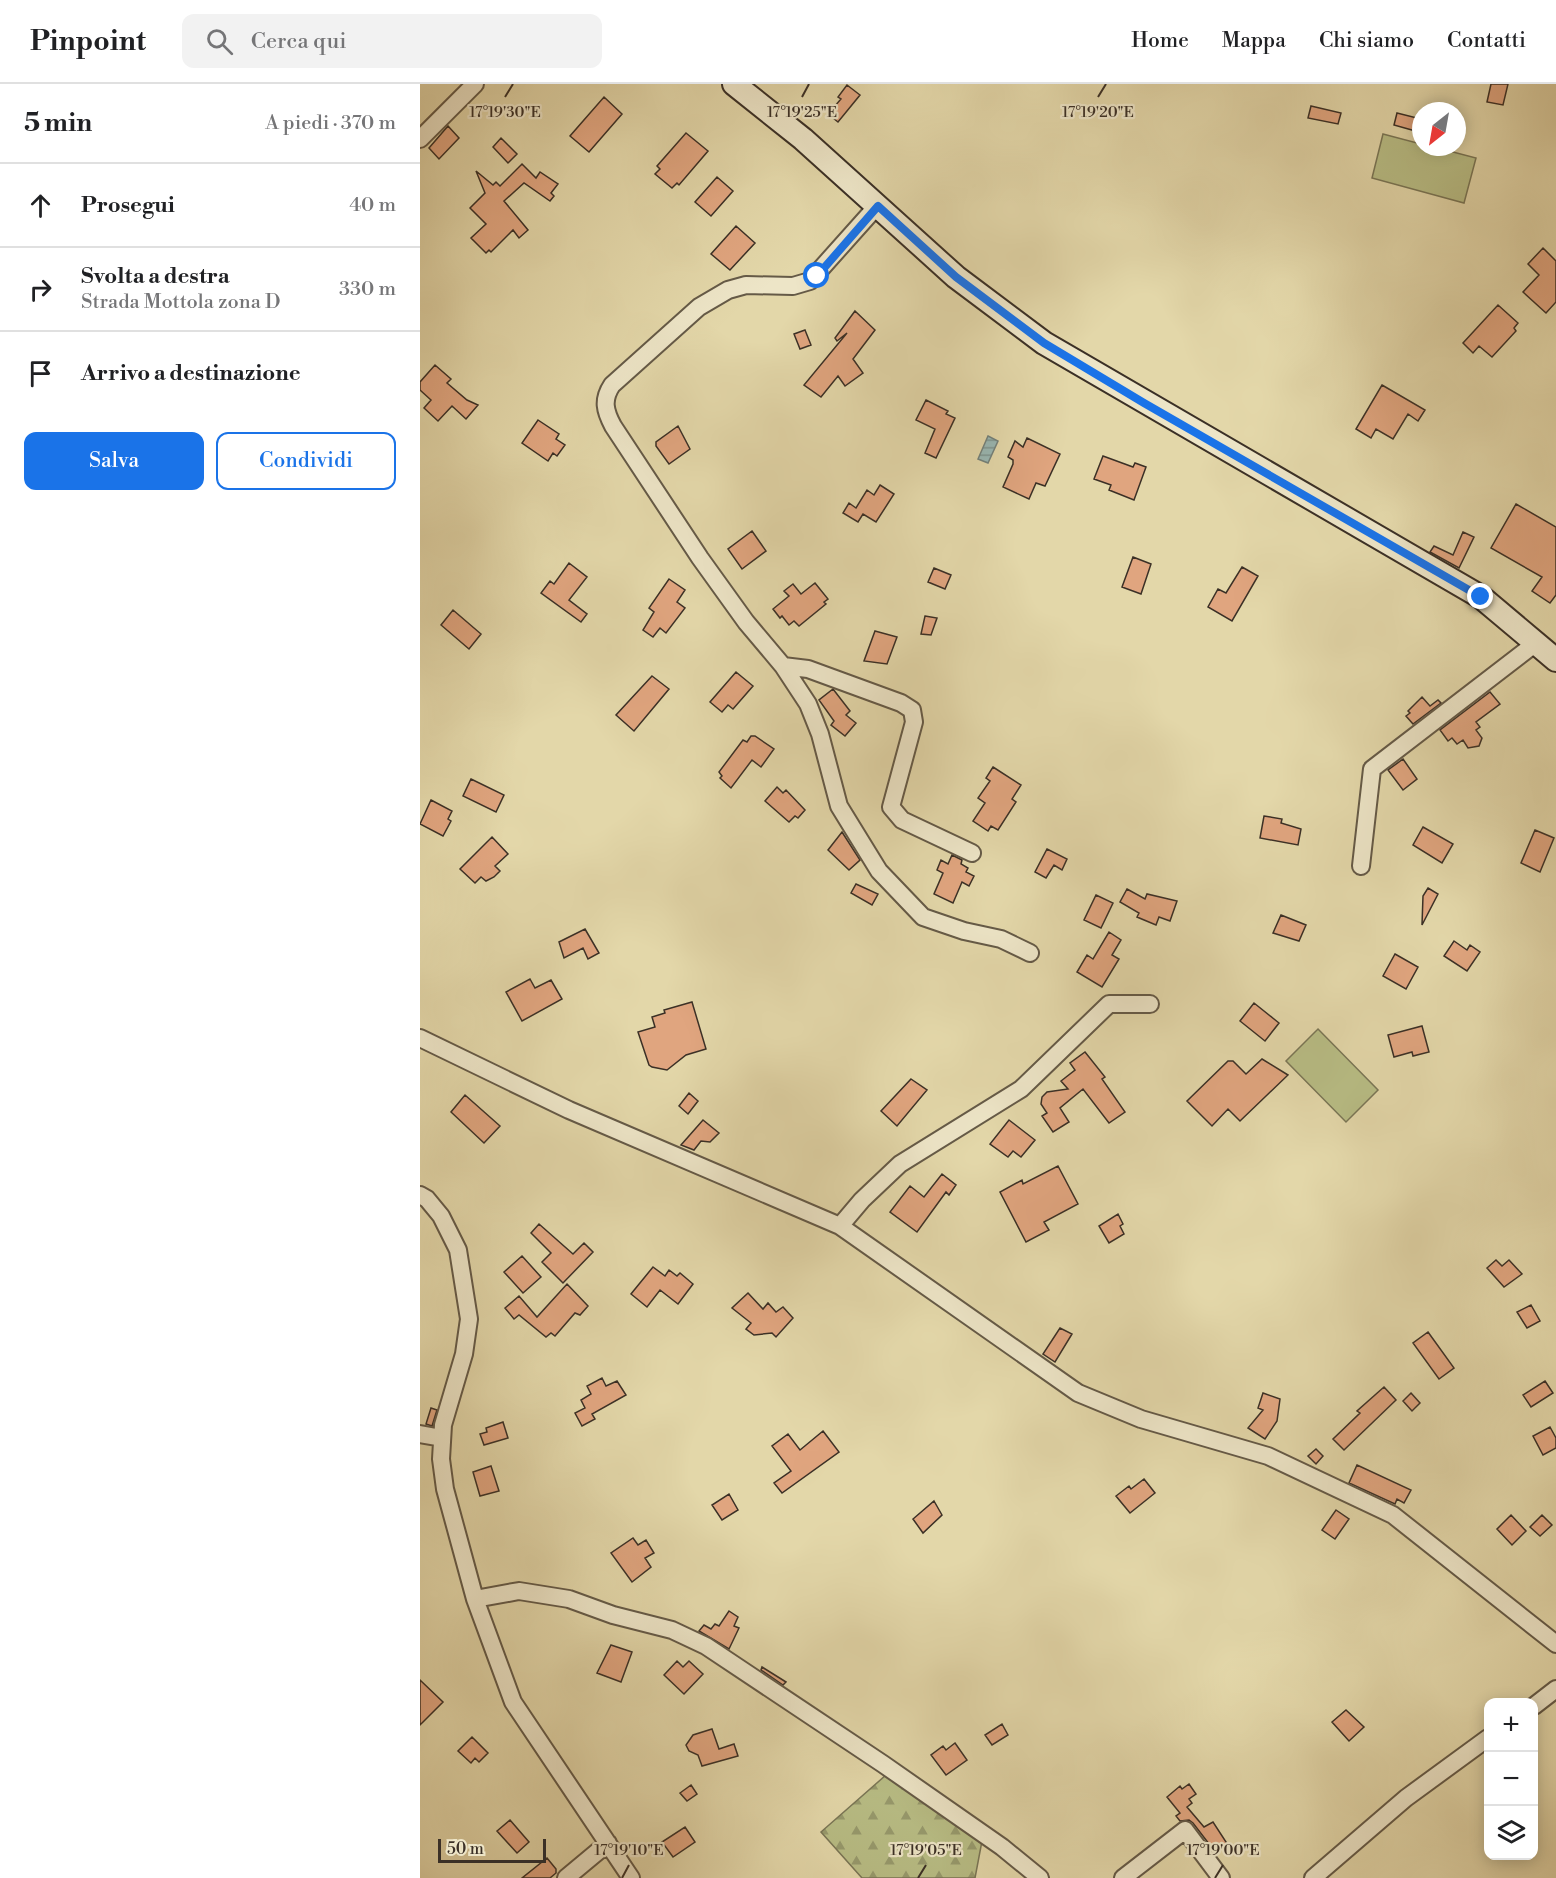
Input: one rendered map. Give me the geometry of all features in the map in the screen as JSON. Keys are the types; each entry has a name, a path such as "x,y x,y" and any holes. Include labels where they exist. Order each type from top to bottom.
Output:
{"main road":[{"path":"734,84 803,139 956,277 1044,343 1481,597 1556,660"}],"street":[{"path":"420,139 475,84"},
{"path":"878,206 810,281 793,286 735,287 699,307 626,370 607,392 604,402 613,426 700,558 746,622 783,666 808,704 820,734 839,806 879,871 923,917 964,932 1001,939 1030,952"},
{"path":"1361,866 1372,769 1536,643"},
{"path":"783,666 808,669 901,703 912,710 915,722 891,807 902,820 972,853"},
{"path":"840,1226 862,1200 900,1164 1021,1089 1109,1004 1150,1004"},
{"path":"420,1038 569,1110 840,1226 1078,1393 1141,1419 1268,1456 1393,1515 1556,1644"},
{"path":"420,1195 427,1199 441,1216 458,1250 469,1319 464,1354 443,1425 442,1438 445,1489 475,1599 513,1702 631,1878"},
{"path":"420,1434 442,1438"},
{"path":"475,1599 519,1591 569,1599 613,1615 672,1630 706,1646 1002,1847 1040,1878"},
{"path":"1538,1702 1556,1689"},
{"path":"1313,1878 1406,1798 1484,1741"},
{"path":"1123,1878 1185,1830 1221,1878"},
{"path":"566,1878 608,1843"}],"green space":[{"path":"1383,134 1412,142 1412,156 1466,155 1476,158 1464,203 1372,178"},
{"path":"1318,1029 1378,1090 1346,1122 1286,1061"},
{"path":"886,1775 982,1841 975,1878 862,1878 821,1832"}],"water":[{"path":"988,436 998,441 988,463 978,459"}],"building":[{"path":"1491,84 1508,84 1503,105 1487,102"},
{"path":"847,85 860,95 838,122 828,114 841,99 838,97"},
{"path":"604,97 622,114 589,152 570,136"},
{"path":"1311,106 1341,113 1338,124 1308,118"},
{"path":"1397,113 1412,117 1412,130 1394,125"},
{"path":"448,126 459,138 439,159 429,148"},
{"path":"686,133 708,151 679,185 677,183 672,188 655,174 660,169 657,166"},
{"path":"501,138 517,154 508,163 493,147"},
{"path":"522,164 536,178 540,172 558,184 551,193 554,196 550,201 524,183 504,201 528,230 519,238 513,230 491,252 489,250 486,253 471,238 486,224 470,208 485,193 476,171 493,185 496,182 500,186"},
{"path":"717,177 733,191 711,216 695,202"},
{"path":"736,226 755,243 730,270 711,254"},
{"path":"1543,248 1556,261 1556,302 1546,313 1523,292 1539,275 1528,264"},
{"path":"1498,305 1518,323 1514,328 1516,331 1492,357 1479,346 1473,353 1463,343"},
{"path":"855,311 875,330 853,359 863,373 845,386 838,376 821,397 804,385 847,333 837,341 835,338"},
{"path":"805,330 811,345 800,349 794,334"},
{"path":"435,365 451,379 447,383 467,400 478,405 466,419 452,406 438,421 424,408 431,400 420,390 420,382"},
{"path":"1382,385 1425,410 1418,421 1408,414 1393,439 1376,429 1371,438 1356,429"},
{"path":"926,400 948,411 946,414 955,418 936,458 925,453 935,429 916,420"},
{"path":"538,420 559,434 556,439 565,445 557,456 553,453 548,461 522,443"},
{"path":"678,426 690,449 669,464 656,446 656,442"},
{"path":"1027,438 1060,454 1045,486 1036,483 1029,499 1003,487 1013,464 1013,460 1008,457 1015,441 1023,447"},
{"path":"1103,456 1133,467 1135,463 1146,467 1134,500 1109,490 1111,485 1094,479"},
{"path":"880,485 894,494 876,522 863,514 858,522 843,513 849,503 856,508 867,490 874,495"},
{"path":"1516,504 1556,527 1556,595 1550,603 1532,591 1542,577 1491,548"},
{"path":"752,531 766,551 742,569 728,549"},
{"path":"1463,532 1474,537 1459,568 1430,552 1434,546 1453,555"},
{"path":"1133,557 1151,564 1141,594 1122,587"},
{"path":"569,563 587,577 569,600 587,614 581,622 541,593 550,581 554,584"},
{"path":"1242,567 1258,576 1232,621 1208,607 1218,589 1226,593"},
{"path":"934,568 951,575 945,589 928,582"},
{"path":"669,579 685,590 677,602 685,608 666,633 660,628 653,637 643,630 654,612 649,608"},
{"path":"815,583 828,599 824,602 826,604 799,626 794,621 789,625 782,616 780,618 773,609 789,596 784,591 793,584 801,594"},
{"path":"453,610 481,634 469,649 441,625"},
{"path":"925,616 937,618 931,635 921,634"},
{"path":"875,631 897,637 887,664 864,661"},
{"path":"736,672 753,686 733,709 728,705 722,712 710,702"},
{"path":"652,676 669,689 634,731 616,715"},
{"path":"833,689 850,711 846,715 856,723 845,736 831,725 834,721 819,700"},
{"path":"1490,692 1500,704 1476,722 1480,727 1476,730 1482,738 1479,746 1468,748 1463,740 1457,744 1452,738 1448,741 1440,730"},
{"path":"1422,697 1430,706 1438,700 1441,703 1413,724 1406,716"},
{"path":"751,736 755,736 774,749 761,767 752,760 731,788 720,778 722,776 719,772 743,740 747,742"},
{"path":"1403,759 1417,779 1403,790 1388,770"},
{"path":"993,767 1021,785 1012,799 1016,802 998,830 991,826 988,831 973,821 985,803 978,798 990,781 986,778"},
{"path":"471,779 504,795 496,812 463,796"},
{"path":"777,787 783,793 786,790 805,810 798,818 795,816 789,822 765,801"},
{"path":"431,800 452,811 448,819 451,821 443,836 420,824"},
{"path":"1264,816 1282,819 1281,823 1301,829 1298,845 1260,838"},
{"path":"1423,827 1453,844 1442,863 1413,845"},
{"path":"1535,830 1554,838 1540,872 1521,863"},
{"path":"842,832 860,860 849,870 828,850"},
{"path":"492,837 508,854 495,866 500,871 494,877 486,881 481,877 475,883 460,869"},
{"path":"1047,849 1067,859 1062,870 1054,865 1046,878 1035,872"},
{"path":"952,855 962,860 961,864 968,868 966,872 974,876 969,886 962,882 953,903 934,894 943,873 937,870 941,860 948,864"},
{"path":"856,884 878,894 872,905 851,893"},
{"path":"1428,888 1438,894 1422,925 1423,896"},
{"path":"1127,889 1145,899 1147,894 1177,901 1170,921 1159,917 1156,925 1137,917 1139,913 1120,902"},
{"path":"1096,895 1113,903 1101,928 1084,920"},
{"path":"1281,915 1306,925 1299,941 1273,933"},
{"path":"585,929 599,953 588,959 583,948 564,958 559,942"},
{"path":"1109,932 1121,940 1112,955 1119,959 1102,987 1077,972 1087,955 1093,959"},
{"path":"1454,941 1467,950 1470,945 1480,952 1467,971 1444,956"},
{"path":"1395,954 1418,967 1406,989 1383,976"},
{"path":"530,979 535,988 551,980 562,999 522,1021 506,992"},
{"path":"692,1002 706,1049 686,1055 667,1070 652,1067 649,1065 638,1032 655,1027 652,1017 665,1013 664,1010"},
{"path":"1254,1003 1279,1023 1265,1041 1240,1021"},
{"path":"1422,1026 1429,1052 1413,1056 1412,1052 1394,1057 1388,1035"},
{"path":"1085,1052 1105,1077 1102,1079 1125,1112 1109,1123 1083,1089 1060,1108 1069,1122 1053,1132 1042,1116 1047,1113 1041,1104 1042,1097 1047,1092 1068,1089 1061,1081 1075,1070 1070,1063"},
{"path":"1262,1059 1288,1075 1240,1121 1228,1109 1212,1126 1187,1101 1228,1061 1233,1061 1246,1074"},
{"path":"911,1079 927,1090 897,1126 881,1111"},
{"path":"689,1093 698,1101 688,1114 679,1106"},
{"path":"465,1095 500,1126 484,1143 451,1112"},
{"path":"703,1120 719,1133 710,1142 701,1141 694,1150 681,1145"},
{"path":"1009,1120 1035,1140 1021,1157 1013,1151 1008,1157 990,1144"},
{"path":"1058,1166 1078,1204 1044,1222 1049,1230 1026,1242 1000,1192 1022,1180 1023,1184"},
{"path":"942,1174 956,1185 949,1195 946,1192 917,1232 890,1212 910,1186 924,1197"},
{"path":"1118,1214 1123,1224 1120,1226 1124,1234 1109,1243 1099,1226"},
{"path":"539,1224 573,1254 584,1243 593,1252 563,1283 542,1262 551,1253 531,1233"},
{"path":"522,1256 541,1277 523,1293 504,1272"},
{"path":"1496,1260 1502,1266 1509,1260 1522,1274 1504,1287 1487,1268"},
{"path":"653,1267 665,1276 669,1270 677,1276 680,1273 693,1284 678,1304 660,1290 647,1307 631,1294"},
{"path":"567,1284 588,1306 580,1315 575,1313 555,1336 551,1333 546,1337 519,1315 514,1319 505,1308 519,1296 537,1317"},
{"path":"748,1293 763,1309 768,1303 776,1312 783,1307 793,1318 776,1337 772,1333 754,1335 746,1329 751,1323 732,1308"},
{"path":"1531,1305 1540,1321 1527,1328 1517,1312"},
{"path":"1060,1328 1072,1334 1055,1362 1043,1354"},
{"path":"1428,1332 1454,1368 1439,1379 1413,1343"},
{"path":"602,1378 606,1386 617,1381 626,1395 592,1414 595,1419 582,1426 575,1413 585,1408 581,1400 591,1394 587,1386"},
{"path":"1545,1381 1553,1393 1531,1407 1523,1395"},
{"path":"1384,1387 1396,1400 1344,1450 1333,1439 1360,1413 1357,1411"},
{"path":"1263,1393 1280,1399 1277,1421 1265,1439 1248,1428 1263,1410 1258,1408"},
{"path":"1411,1393 1420,1403 1412,1411 1403,1401"},
{"path":"431,1408 437,1410 432,1426 426,1424"},
{"path":"503,1422 508,1438 484,1445 480,1434 487,1432 486,1428"},
{"path":"1550,1427 1556,1438 1556,1448 1543,1455 1533,1436"},
{"path":"823,1431 839,1452 782,1493 774,1483 791,1471 772,1446 788,1434 800,1450"},
{"path":"1316,1449 1323,1456 1316,1464 1308,1456"},
{"path":"1357,1465 1411,1490 1404,1503 1397,1499 1395,1504 1349,1483"},
{"path":"491,1466 499,1491 480,1496 473,1472"},
{"path":"1144,1479 1155,1493 1130,1513 1116,1496 1129,1486 1131,1489"},
{"path":"729,1494 738,1510 722,1520 712,1505"},
{"path":"934,1501 942,1515 923,1533 913,1519"},
{"path":"1336,1510 1349,1519 1335,1539 1322,1530"},
{"path":"1511,1515 1526,1531 1512,1545 1497,1529"},
{"path":"1542,1515 1552,1525 1540,1536 1530,1527"},
{"path":"633,1538 638,1545 646,1540 654,1553 645,1558 651,1567 632,1582 611,1553"},
{"path":"729,1611 738,1617 734,1626 739,1628 729,1649 699,1631 704,1625 711,1629 715,1624 719,1626"},
{"path":"611,1645 632,1652 621,1682 597,1673"},
{"path":"677,1661 683,1667 689,1661 703,1674 684,1694 664,1675"},
{"path":"762,1667 786,1682 783,1685 761,1670"},
{"path":"420,1680 443,1702 420,1725"},
{"path":"1346,1710 1364,1727 1349,1741 1332,1722"},
{"path":"1002,1724 1008,1735 992,1745 985,1735"},
{"path":"712,1729 719,1749 734,1744 738,1756 702,1766 698,1755 689,1751 686,1745 693,1735"},
{"path":"472,1737 488,1753 479,1762 475,1758 471,1763 458,1751"},
{"path":"955,1743 967,1760 946,1775 931,1755 943,1746 946,1750"},
{"path":"1189,1784 1196,1794 1189,1799 1192,1803 1187,1807 1204,1827 1213,1822 1228,1845 1216,1853 1193,1823 1189,1820 1180,1821 1176,1816 1180,1813 1167,1797 1180,1786 1182,1789"},
{"path":"691,1785 697,1794 687,1801 680,1793"},
{"path":"510,1820 529,1842 517,1853 497,1831"},
{"path":"685,1827 695,1842 673,1857 662,1842"},
{"path":"547,1858 556,1869 556,1873 550,1878 522,1878"}],"route":[{"path":"817,276 878,206 956,277 1044,343 1481,597"}]}
